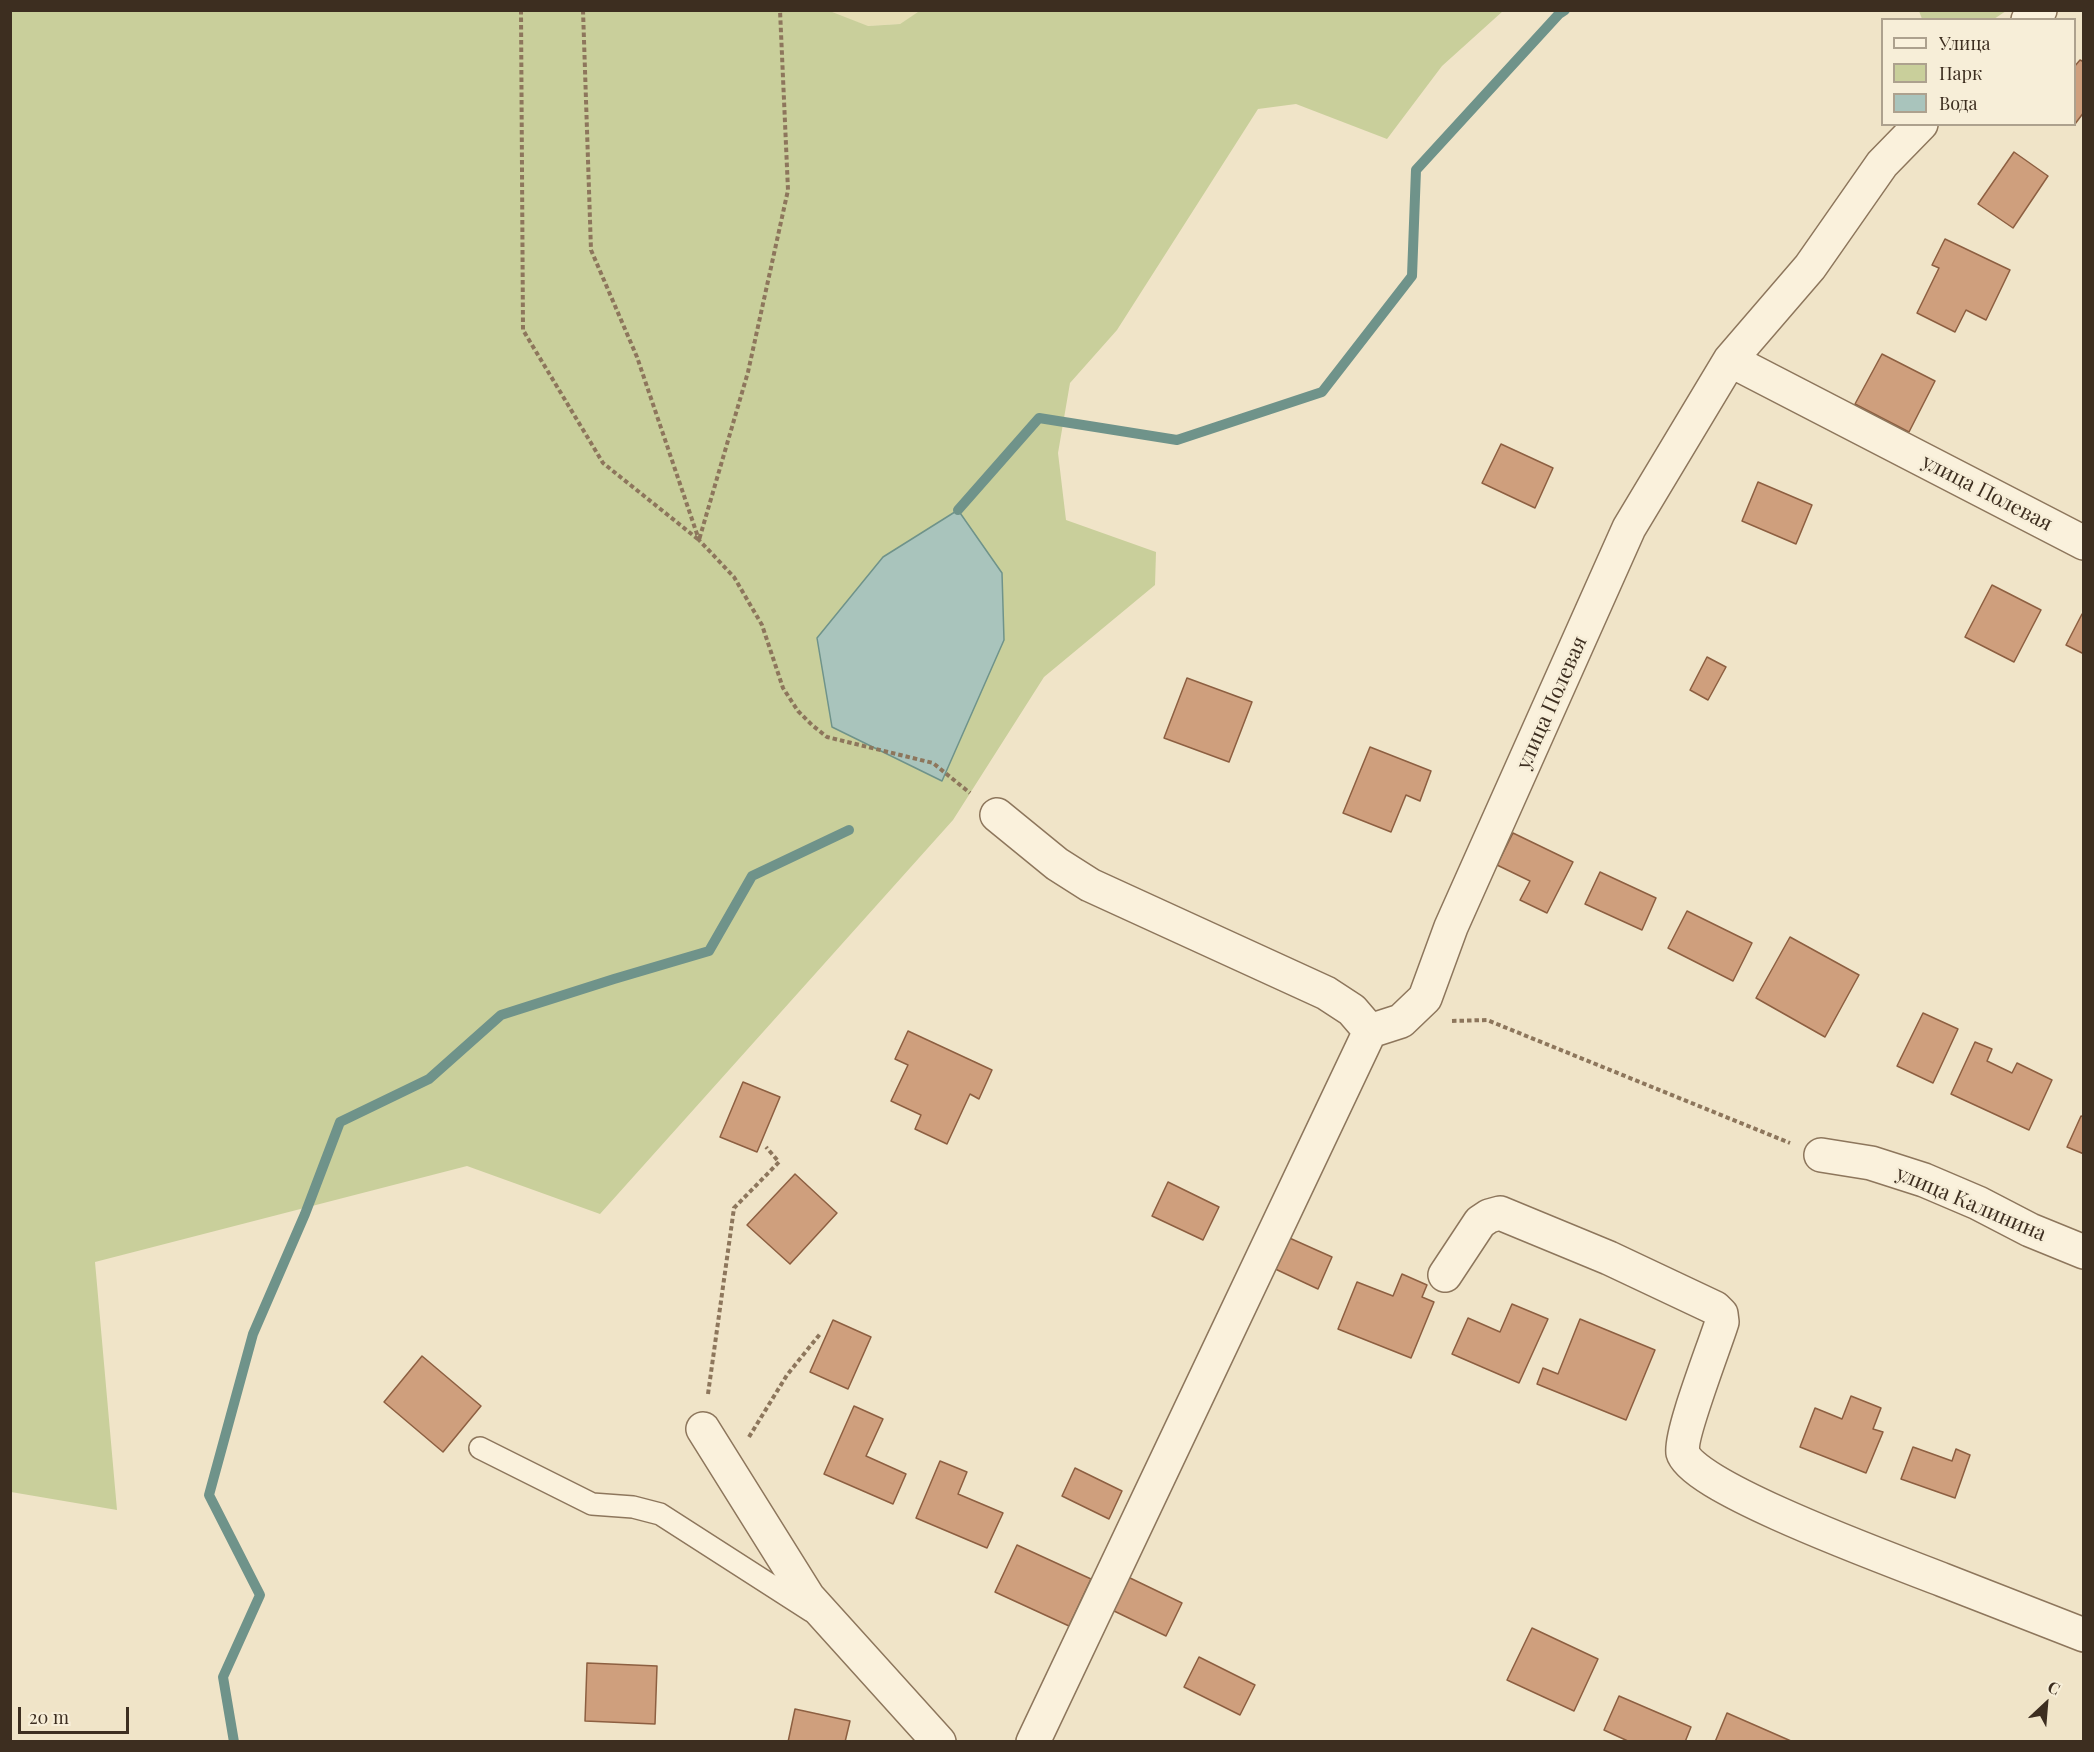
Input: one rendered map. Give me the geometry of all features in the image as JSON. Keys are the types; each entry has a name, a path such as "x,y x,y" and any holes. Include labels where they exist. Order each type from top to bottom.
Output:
{"street":[{"name":"улица Полевая","path":"1370,1031 1401,1021 1425,998 1451,927 1629,528 1731,360 1810,267 1882,164 1919,126"},
{"name":"улица Полевая","path":"1731,360 2084,543"},
{"path":"997,815 1057,864 1090,885 1326,993 1352,1010 1370,1031 1033,1742"},
{"name":"улица Калинина","path":"1821,1155 1871,1163 1924,1180 1978,1203 2030,1230 2084,1252"},
{"path":"1445,1275 1480,1222 1490,1216 1500,1214 1609,1258 1715,1308 1721,1314 1722,1322 1685,1432 1683,1452 1690,1464 1736,1493 1804,1525 2084,1635"},
{"path":"711,1442 808,1597 939,1742"}],"lane":[{"path":"480,1448 592,1504 633,1508 660,1514 834,1625"}],"path":[{"path":"520,10 523,330 603,463 699,540 734,578 762,625 783,688 798,711 827,737 933,763 997,815"},
{"path":"583,10 591,250 637,357 699,540"},
{"path":"699,540 748,372 788,190 780,10"},
{"path":"1446,1021 1487,1020 1821,1155"},
{"path":"766,1147 779,1162 734,1208 711,1442 751,1436 787,1375 820,1334"}],"shaded area":[{"path":"827,11 921,11 900,24 867,26"}],"green space":[{"path":"827,10 868,26 900,24 921,10 1503,11 1442,66 1387,139 1296,104 1258,109 1117,330 1070,383 1058,453 1066,520 1156,552 1155,585 1044,677 953,820 600,1214 467,1166 95,1262 117,1510 11,1492 10,11"},
{"path":"1919,10 2006,11 1996,18 1922,18"}],"water":[{"path":"958,510 1002,573 1004,640 942,781 832,727 817,638 883,557"}],"building":[{"path":"2080,60 2084,62 2084,112 2076,123 2076,65"},
{"path":"2014,152 2048,176 2013,228 1978,204"},
{"path":"1945,239 2010,270 1986,320 1966,310 1955,332 1917,313 1939,268 1932,265"},
{"path":"1882,354 1935,381 1909,432 1855,404"},
{"path":"1501,444 1553,468 1535,508 1482,483"},
{"path":"1758,482 1812,505 1796,544 1742,521"},
{"path":"1992,585 2041,610 2014,662 1965,637"},
{"path":"2082,614 2084,615 2084,654 2066,645"},
{"path":"1707,657 1726,667 1708,700 1690,690"},
{"path":"1187,678 1252,702 1229,762 1164,738"},
{"path":"1370,747 1431,771 1420,801 1406,795 1391,832 1343,813"},
{"path":"1513,833 1573,862 1547,913 1520,900 1530,881 1497,865"},
{"path":"1600,872 1656,898 1642,930 1585,904"},
{"path":"1687,911 1752,943 1733,981 1668,948"},
{"path":"1790,937 1859,975 1825,1037 1756,998"},
{"path":"1923,1013 1958,1029 1933,1083 1897,1066"},
{"path":"908,1031 992,1070 979,1099 970,1094 947,1144 915,1129 921,1115 891,1101 908,1065 895,1059"},
{"path":"1975,1042 1992,1049 1987,1061 2012,1073 2017,1063 2052,1080 2029,1130 1951,1094"},
{"path":"743,1082 780,1097 757,1152 720,1137"},
{"path":"2081,1116 2084,1117 2084,1154 2067,1147"},
{"path":"795,1174 837,1213 790,1264 747,1225"},
{"path":"1168,1182 1219,1207 1203,1240 1152,1216"},
{"path":"1285,1236 1332,1257 1318,1289 1271,1267"},
{"path":"1402,1274 1427,1285 1422,1297 1434,1302 1411,1358 1338,1329 1357,1282 1393,1296"},
{"path":"1512,1304 1548,1319 1519,1383 1452,1354 1468,1318 1500,1332"},
{"path":"1580,1319 1655,1350 1626,1420 1537,1384 1543,1368 1558,1374"},
{"path":"833,1320 871,1337 848,1389 810,1372"},
{"path":"422,1356 481,1406 443,1452 384,1402"},
{"path":"1851,1396 1881,1408 1873,1429 1883,1432 1866,1473 1800,1447 1815,1408 1842,1419"},
{"path":"854,1406 883,1419 866,1456 906,1474 893,1504 824,1474"},
{"path":"1913,1447 1952,1461 1956,1449 1970,1455 1955,1498 1901,1479"},
{"path":"940,1461 967,1472 958,1494 1003,1513 987,1548 916,1518"},
{"path":"1075,1468 1122,1491 1109,1519 1062,1496"},
{"path":"1017,1545 1091,1579 1069,1626 995,1592"},
{"path":"1128,1577 1182,1603 1166,1636 1112,1610"},
{"path":"1532,1628 1598,1659 1574,1711 1507,1680"},
{"path":"1199,1657 1255,1685 1240,1715 1184,1687"},
{"path":"587,1663 657,1666 655,1724 585,1721"},
{"path":"1619,1696 1691,1727 1685,1742 1630,1742 1604,1730"},
{"path":"795,1709 850,1721 845,1742 788,1742"},
{"path":"1727,1713 1791,1741 1791,1742 1715,1742"}],"waterway":[{"path":"958,510 1039,418 1177,440 1322,392 1412,276 1416,170 1565,10"},
{"path":"234,1742 223,1677 260,1595 209,1495 253,1334 305,1214 340,1122 429,1079 501,1015 709,951 752,876 849,830"}]}
